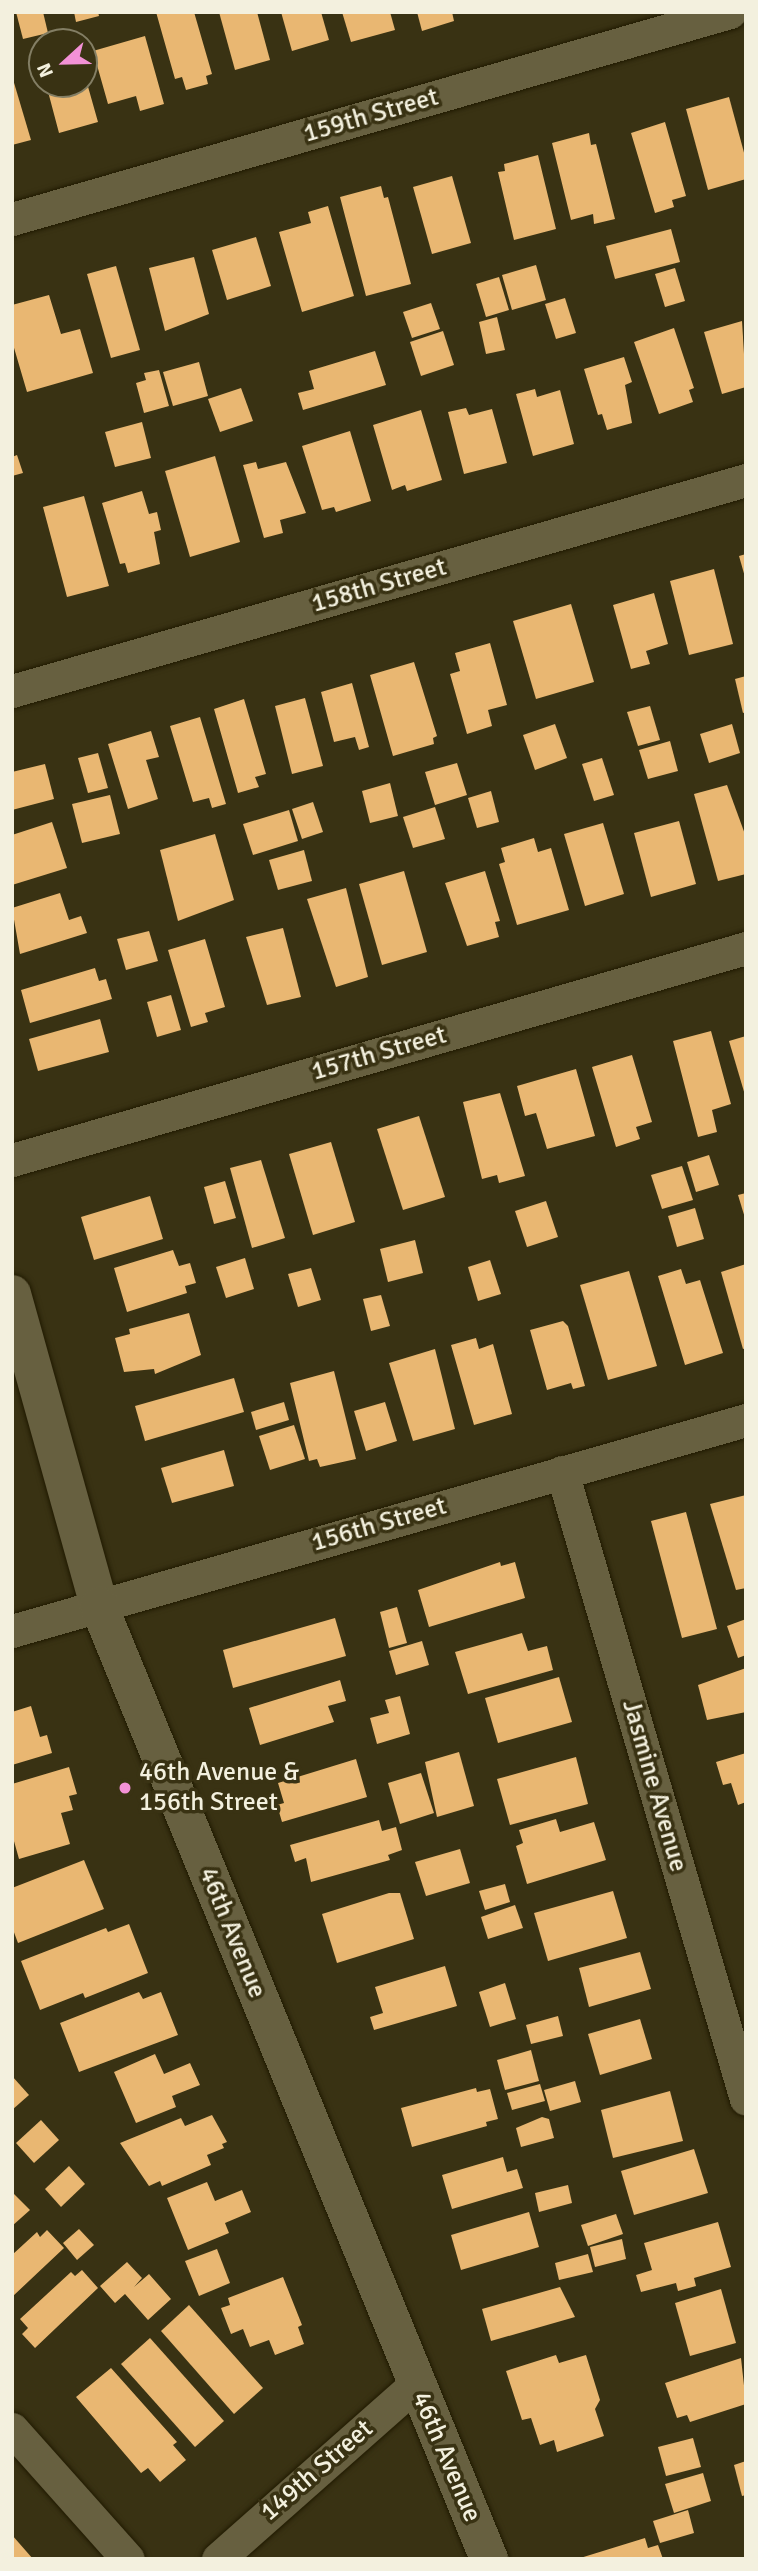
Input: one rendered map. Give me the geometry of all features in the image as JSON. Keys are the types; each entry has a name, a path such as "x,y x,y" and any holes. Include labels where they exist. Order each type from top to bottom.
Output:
{"street":[{"name":"159th Street","path":"12,219 730,12"},
{"name":"158th Street","path":"12,691 746,480"},
{"name":"157th Street","path":"12,1160 746,948"},
{"name":"46th Avenue","path":"12,1294 99,1606 489,2559"},
{"name":"156th Street","path":"12,1631 746,1420"},
{"name":"Jasmine Avenue","path":"562,1472 746,2099"},
{"name":"149th Street","path":"218,2559 416,2384"},
{"path":"12,2429 128,2559"}],"building":[{"path":"16,12 43,12 47,28 28,28 28,38 23,39"},
{"path":"74,12 98,12 99,16 76,22"},
{"path":"156,12 194,12 212,74 206,76 208,84 186,90 182,77 175,79"},
{"path":"219,12 257,12 270,60 235,70"},
{"path":"281,12 321,12 329,40 292,51"},
{"path":"342,12 390,12 395,30 351,42"},
{"path":"417,12 452,12 454,21 422,31"},
{"path":"145,36 164,104 140,111 136,96 108,104 98,69 98,50"},
{"path":"12,76 31,140 12,145"},
{"path":"729,97 746,160 746,179 708,190 686,109"},
{"path":"50,98 91,98 98,122 59,133"},
{"path":"665,122 686,196 672,200 674,207 655,213 631,133"},
{"path":"589,133 591,145 596,144 615,219 594,224 593,214 571,220 552,143"},
{"path":"538,155 556,229 514,240 498,172 505,171 504,164"},
{"path":"452,176 471,243 432,254 413,187"},
{"path":"381,186 384,198 388,197 411,284 366,296 340,197"},
{"path":"328,206 354,296 302,312 279,232 311,223 308,212"},
{"path":"671,229 680,262 615,279 606,246"},
{"path":"256,237 271,286 227,300 212,250"},
{"path":"194,257 209,314 165,331 149,268"},
{"path":"536,265 546,300 512,310 502,275"},
{"path":"116,266 140,350 111,358 87,274"},
{"path":"675,268 685,301 665,307 655,274"},
{"path":"499,277 509,310 486,317 476,284"},
{"path":"49,295 61,334 80,329 93,373 27,392 12,341 12,305"},
{"path":"565,298 576,333 556,339 545,304"},
{"path":"431,303 440,329 412,338 403,312"},
{"path":"497,317 505,350 486,354 479,322"},
{"path":"742,321 746,387 722,394 704,332"},
{"path":"674,328 694,388 689,390 693,402 659,414 634,342"},
{"path":"443,331 454,365 421,376 410,342"},
{"path":"375,351 386,385 303,410 298,393 314,389 309,371"},
{"path":"624,357 632,382 625,385 632,423 607,430 602,414 598,415 584,369"},
{"path":"199,362 208,396 173,406 163,372"},
{"path":"159,370 169,406 144,413 136,383 146,380 144,373"},
{"path":"241,388 253,421 220,432 208,399"},
{"path":"535,389 537,397 560,390 574,444 533,456 516,394"},
{"path":"466,408 469,415 492,409 507,463 464,474 448,412"},
{"path":"421,410 442,480 407,491 405,485 392,490 373,425"},
{"path":"142,422 151,458 115,467 105,432"},
{"path":"350,431 371,501 336,512 334,507 322,510 302,446"},
{"path":"17,455 23,473 12,476 12,457"},
{"path":"215,456 240,542 190,557 165,471"},
{"path":"256,462 258,469 286,462 306,513 280,520 283,533 264,538 243,465"},
{"path":"142,491 149,514 157,512 161,530 154,532 160,564 128,573 125,563 120,564 102,503"},
{"path":"84,496 109,586 67,597 43,507"},
{"path":"746,554 746,577 745,577 739,556"},
{"path":"714,569 733,644 689,655 670,581"},
{"path":"654,593 668,644 646,651 650,664 631,669 613,605"},
{"path":"571,604 594,682 536,699 513,621"},
{"path":"490,643 507,705 488,710 492,726 467,734 450,674 460,671 455,653"},
{"path":"414,662 437,736 433,738 434,744 393,756 370,675"},
{"path":"746,676 746,712 743,713 735,679"},
{"path":"352,683 369,747 359,750 355,737 334,742 321,692"},
{"path":"305,698 323,766 292,774 275,706"},
{"path":"244,699 266,774 255,777 259,787 238,793 214,709"},
{"path":"650,706 660,740 638,746 627,712"},
{"path":"200,717 226,804 212,808 209,798 193,802 170,726"},
{"path":"555,724 567,758 535,770 523,735"},
{"path":"732,724 740,753 709,763 700,734"},
{"path":"151,731 159,757 146,760 158,799 128,809 108,744"},
{"path":"670,741 678,771 648,779 639,750"},
{"path":"98,753 108,788 88,793 78,758"},
{"path":"602,758 614,795 594,801 582,764"},
{"path":"457,763 467,795 435,805 425,772"},
{"path":"45,764 54,799 12,810 12,772"},
{"path":"390,783 398,816 370,823 362,791"},
{"path":"727,785 746,837 746,874 718,881 694,794"},
{"path":"491,791 499,822 477,828 468,798"},
{"path":"110,795 120,834 82,843 72,804"},
{"path":"313,802 323,832 302,839 292,809"},
{"path":"435,807 445,839 413,848 403,817"},
{"path":"289,810 298,841 253,855 243,824"},
{"path":"679,821 696,884 651,897 634,833"},
{"path":"52,822 67,868 12,885 12,835"},
{"path":"603,823 624,894 585,906 564,834"},
{"path":"215,834 234,900 178,921 160,850"},
{"path":"534,838 538,852 551,848 569,910 517,925 499,864 505,862 501,848"},
{"path":"304,850 312,881 278,890 269,860"},
{"path":"404,871 427,952 382,965 359,884"},
{"path":"485,871 500,921 495,922 499,937 467,946 445,883"},
{"path":"346,888 368,977 336,987 307,899"},
{"path":"60,893 69,920 81,916 87,933 20,954 12,908"},
{"path":"283,928 301,997 267,1005 246,937"},
{"path":"149,931 158,961 126,970 117,939"},
{"path":"205,939 225,1007 205,1013 208,1022 191,1027 168,950"},
{"path":"95,968 99,981 106,979 112,999 30,1023 21,990"},
{"path":"171,995 181,1030 157,1037 147,1002"},
{"path":"100,1019 109,1052 38,1071 29,1039"},
{"path":"711,1031 731,1104 712,1110 717,1132 698,1137 673,1041"},
{"path":"746,1036 746,1095 745,1095 729,1041"},
{"path":"632,1055 652,1122 636,1127 640,1139 616,1147 592,1067"},
{"path":"576,1069 595,1136 547,1149 536,1113 525,1116 517,1086"},
{"path":"500,1093 525,1176 499,1183 497,1175 482,1179 463,1102"},
{"path":"419,1116 445,1197 403,1210 377,1129"},
{"path":"331,1142 355,1222 313,1235 289,1154"},
{"path":"709,1155 719,1185 696,1192 687,1162"},
{"path":"261,1160 285,1238 252,1248 230,1168"},
{"path":"682,1166 693,1200 662,1209 651,1175"},
{"path":"225,1181 236,1218 214,1224 204,1187"},
{"path":"746,1193 746,1218 745,1218 738,1195"},
{"path":"150,1196 163,1239 94,1260 81,1217"},
{"path":"546,1201 558,1237 527,1247 515,1211"},
{"path":"695,1208 704,1239 677,1247 668,1216"},
{"path":"415,1240 423,1273 388,1282 380,1249"},
{"path":"173,1250 179,1266 190,1263 196,1283 185,1286 187,1293 127,1312 114,1268"},
{"path":"245,1258 254,1289 226,1298 216,1267"},
{"path":"490,1260 501,1294 478,1301 468,1267"},
{"path":"746,1264 746,1348 743,1349 721,1272"},
{"path":"311,1268 321,1300 298,1307 288,1274"},
{"path":"681,1269 686,1284 700,1280 723,1353 685,1365 658,1276"},
{"path":"629,1271 657,1366 608,1380 580,1285"},
{"path":"381,1295 390,1326 371,1331 363,1299"},
{"path":"189,1313 201,1355 155,1374 154,1369 124,1372 115,1338 130,1334 129,1329"},
{"path":"563,1321 568,1326 585,1386 573,1389 571,1383 547,1390 530,1330"},
{"path":"476,1338 479,1349 493,1344 512,1414 474,1425 451,1345"},
{"path":"435,1349 455,1429 413,1441 389,1363"},
{"path":"334,1371 356,1459 320,1467 317,1459 309,1461 290,1383"},
{"path":"234,1378 244,1412 145,1441 135,1406"},
{"path":"284,1402 289,1420 256,1430 251,1412"},
{"path":"385,1402 397,1441 366,1451 354,1411"},
{"path":"294,1425 305,1459 270,1470 259,1436"},
{"path":"224,1450 234,1486 172,1503 161,1468"},
{"path":"746,1495 746,1588 736,1590 710,1504"},
{"path":"686,1512 717,1629 682,1638 651,1521"},
{"path":"500,1562 501,1566 515,1562 525,1598 429,1627 418,1590"},
{"path":"397,1607 407,1643 389,1648 380,1612"},
{"path":"335,1618 346,1656 233,1688 223,1650"},
{"path":"746,1619 746,1655 738,1658 727,1626"},
{"path":"522,1633 528,1651 547,1646 553,1670 468,1694 455,1652"},
{"path":"422,1641 429,1665 396,1675 389,1651"},
{"path":"746,1668 746,1712 707,1720 698,1685"},
{"path":"559,1677 572,1722 498,1743 485,1698"},
{"path":"340,1680 346,1701 328,1706 334,1722 260,1745 249,1708"},
{"path":"400,1696 410,1734 377,1744 370,1718 389,1713 385,1700"},
{"path":"31,1706 40,1737 47,1735 52,1753 12,1765 12,1712"},
{"path":"459,1752 474,1806 437,1817 425,1762"},
{"path":"746,1753 746,1802 738,1805 731,1783 723,1785 716,1762"},
{"path":"576,1757 588,1804 510,1825 497,1779"},
{"path":"356,1759 367,1797 282,1822 277,1805 284,1803 278,1783"},
{"path":"69,1767 77,1794 69,1796 73,1810 61,1813 70,1844 19,1859 12,1834 12,1784"},
{"path":"421,1773 434,1813 400,1824 388,1783"},
{"path":"556,1819 560,1832 594,1822 606,1860 527,1884 516,1846 523,1843 519,1830"},
{"path":"379,1820 382,1831 396,1827 402,1850 388,1855 390,1860 311,1882 306,1858 295,1862 290,1845"},
{"path":"460,1849 470,1883 426,1896 415,1862"},
{"path":"84,1860 104,1909 18,1943 12,1927 12,1888"},
{"path":"505,1884 510,1902 485,1910 479,1891"},
{"path":"613,1891 627,1938 548,1961 534,1913"},
{"path":"389,1893 400,1893 414,1939 337,1963 322,1914"},
{"path":"515,1905 523,1928 488,1939 481,1917"},
{"path":"129,1924 148,1973 85,1998 83,1993 40,2010 21,1961 106,1928 108,1932"},
{"path":"640,1952 651,1989 589,2007 579,1968"},
{"path":"445,1966 457,2006 374,2030 370,2017 383,2013 375,1987"},
{"path":"505,1983 516,2019 490,2027 479,1992"},
{"path":"139,1992 143,1999 161,1992 178,2035 79,2072 60,2023"},
{"path":"558,2016 563,2036 531,2044 526,2025"},
{"path":"640,2019 652,2059 600,2075 588,2034"},
{"path":"531,2050 539,2081 505,2090 497,2060"},
{"path":"155,2054 164,2074 190,2063 200,2085 172,2096 176,2107 136,2123 114,2072"},
{"path":"12,2076 29,2095 12,2110"},
{"path":"575,2081 581,2102 550,2111 544,2090"},
{"path":"540,2084 545,2101 512,2110 507,2093"},
{"path":"476,2088 477,2092 490,2089 498,2119 486,2122 487,2126 412,2147 401,2108"},
{"path":"670,2091 683,2141 613,2158 601,2110"},
{"path":"212,2115 227,2142 222,2144 224,2148 207,2155 211,2165 162,2186 160,2181 149,2186 120,2143 181,2118 185,2126"},
{"path":"542,2117 549,2119 554,2138 521,2147 516,2128"},
{"path":"41,2120 59,2140 34,2163 16,2143"},
{"path":"694,2149 708,2193 634,2215 621,2171"},
{"path":"503,2157 507,2172 517,2169 523,2188 452,2209 442,2175"},
{"path":"69,2166 85,2184 61,2207 45,2189"},
{"path":"207,2182 215,2201 242,2190 251,2212 225,2223 229,2233 188,2250 167,2198"},
{"path":"568,2185 572,2203 539,2212 535,2193"},
{"path":"12,2192 30,2210 12,2226"},
{"path":"529,2212 539,2247 461,2270 451,2235"},
{"path":"616,2214 623,2234 588,2246 581,2225"},
{"path":"718,2222 731,2267 694,2278 696,2286 678,2291 676,2283 641,2292 636,2275 652,2270 644,2243"},
{"path":"79,2229 94,2245 77,2260 63,2243"},
{"path":"47,2230 64,2248 12,2297 12,2255 37,2232 40,2237"},
{"path":"622,2239 626,2259 595,2267 590,2247"},
{"path":"217,2249 230,2283 199,2296 185,2261"},
{"path":"588,2254 593,2272 559,2280 555,2263"},
{"path":"127,2262 142,2278 134,2287 149,2274 171,2299 148,2320 125,2294 115,2303 100,2286"},
{"path":"82,2270 98,2288 35,2348 22,2334 28,2328 20,2319 71,2272 75,2276"},
{"path":"283,2277 302,2325 298,2327 304,2344 275,2355 269,2340 250,2347 243,2329 231,2334 221,2308 230,2305 228,2298"},
{"path":"560,2287 575,2317 491,2341 482,2309"},
{"path":"721,2289 736,2343 690,2356 675,2303"},
{"path":"189,2305 263,2388 234,2414 161,2331"},
{"path":"150,2338 224,2421 195,2447 121,2364"},
{"path":"556,2355 559,2363 586,2355 600,2400 595,2409 604,2436 557,2452 554,2440 540,2445 531,2418 522,2420 506,2371"},
{"path":"741,2358 746,2404 690,2422 687,2415 677,2418 665,2383"},
{"path":"111,2368 177,2442 173,2445 186,2460 160,2482 148,2468 141,2473 76,2397"},
{"path":"693,2438 701,2467 666,2476 658,2447"},
{"path":"746,2461 746,2495 742,2496 734,2465"},
{"path":"703,2473 711,2501 674,2513 665,2484"},
{"path":"688,2510 694,2533 660,2543 653,2521"},
{"path":"12,2535 33,2559 12,2559"},
{"path":"645,2538 648,2548 658,2545 663,2559 577,2559"}],"place":[{"name":"46th Avenue & 156th Street","path":"125,1788"}]}
